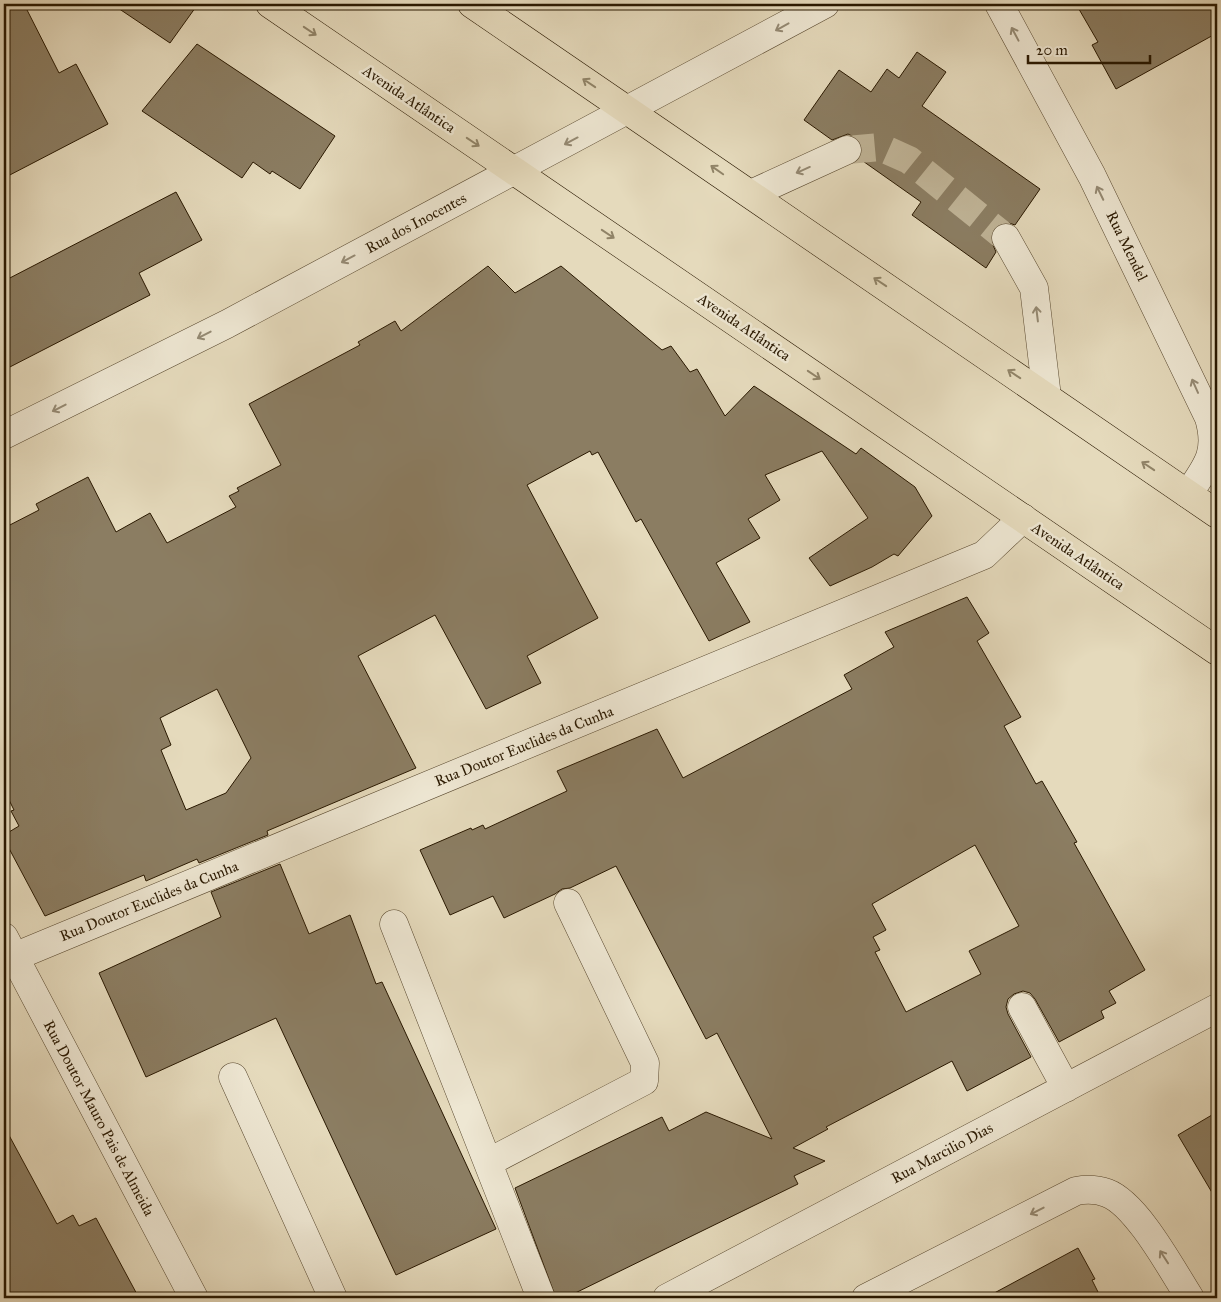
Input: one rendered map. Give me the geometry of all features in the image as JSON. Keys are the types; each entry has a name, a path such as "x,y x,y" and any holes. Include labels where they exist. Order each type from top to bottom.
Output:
{"main road":[{"name":"Avenida Atlântica","path":"270,4 1217,651"},
{"path":"472,4 630,110 1217,514"}],"street":[{"name":"Rua dos Inocentes","path":"4,435 227,324 825,4"},
{"name":"Rua Mendel","path":"999,4 1092,176 1209,418 1213,431 1213,455 1188,494"},
{"path":"751,194 847,150"},
{"path":"1006,238 1034,288 1047,397"},
{"name":"Rua Doutor Euclides da Cunha","path":"9,947 984,555 1023,518"},
{"path":"489,1162 644,1081 644,1063 568,903"},
{"path":"394,924 541,1298"},
{"name":"Rua Doutor Mauro Pais de Almeida","path":"9,947 194,1298"},
{"path":"1022,1007 1066,1088"},
{"name":"Rua Marcilio Dias","path":"667,1298 1217,1008"},
{"path":"233,1078 333,1298"},
{"path":"866,1298 1076,1191 1090,1189 1108,1193 1121,1201 1139,1220 1190,1298"}],"building":[{"path":"4,4 24,4 59,73 76,64 108,124 4,178"},
{"path":"112,4 198,4 170,43"},
{"path":"1076,4 1217,4 1217,33 1116,89 1092,45 1098,42"},
{"path":"197,44 335,136 300,189 272,171 270,174 253,162 242,178 142,111"},
{"path":"917,52 946,72 922,106 1040,189 1015,225 1006,222 998,225 993,230 990,238 996,252 986,268 912,215 921,202 860,159 863,151 861,143 856,138 848,134 832,140 804,120 839,70 871,92 887,69 899,78"},
{"path":"176,192 202,240 139,273 150,295 4,370 4,281"},
{"path":"488,266 515,293 561,266 662,350 671,346 690,372 697,369 725,416 754,386 856,454 861,448 915,487 932,516 898,556 894,554 872,567 830,586 809,558 868,518 822,451 765,475 780,500 748,519 760,538 716,563 750,622 709,641 641,519 636,522 598,452 592,455 590,451 527,485 598,618 527,656 541,683 486,709 435,615 358,656 416,768 267,831 268,835 199,863 197,859 146,881 144,875 45,916 4,839 4,835 19,826 11,811 14,810 4,790 4,528 39,510 36,504 88,477 116,532 150,513 167,543 236,507 229,496 239,491 237,488 281,465 249,404 360,345 358,342 395,321 401,331","holes":["217,689 251,758 226,793 186,810 161,750 171,745 160,718"]},
{"path":"967,597 989,633 977,641 1021,717 1004,726 1036,784 1042,781 1077,842 1074,843 1145,970 1109,991 1116,1003 1101,1011 1104,1018 1059,1042 1030,993 1023,991 1014,994 1008,999 1006,1007 1031,1057 967,1091 952,1061 826,1127 828,1129 793,1148 825,1161 794,1176 798,1184 565,1298 556,1298 515,1188 662,1117 669,1131 706,1112 772,1139 717,1033 706,1039 616,866 570,888 562,889 504,918 493,896 450,915 420,850 471,828 472,830 483,825 485,829 567,791 557,771 657,729 683,778 852,689 844,675 894,647 885,632","holes":["975,845 1019,926 969,951 981,974 906,1012 875,952 880,950 873,937 886,930 872,904"]},
{"path":"280,864 309,934 350,915 376,984 382,982 496,1229 396,1275 276,1018 146,1077 99,973 221,917 211,892"},
{"path":"1217,1112 1217,1201 1178,1135"},
{"path":"4,1126 57,1224 73,1215 79,1226 96,1218 139,1298 4,1298"},
{"path":"1078,1248 1095,1279 1092,1280 1101,1298 985,1298"}],"tunnel":[{"path":"847,150 880,147 909,160 1006,238"}]}
